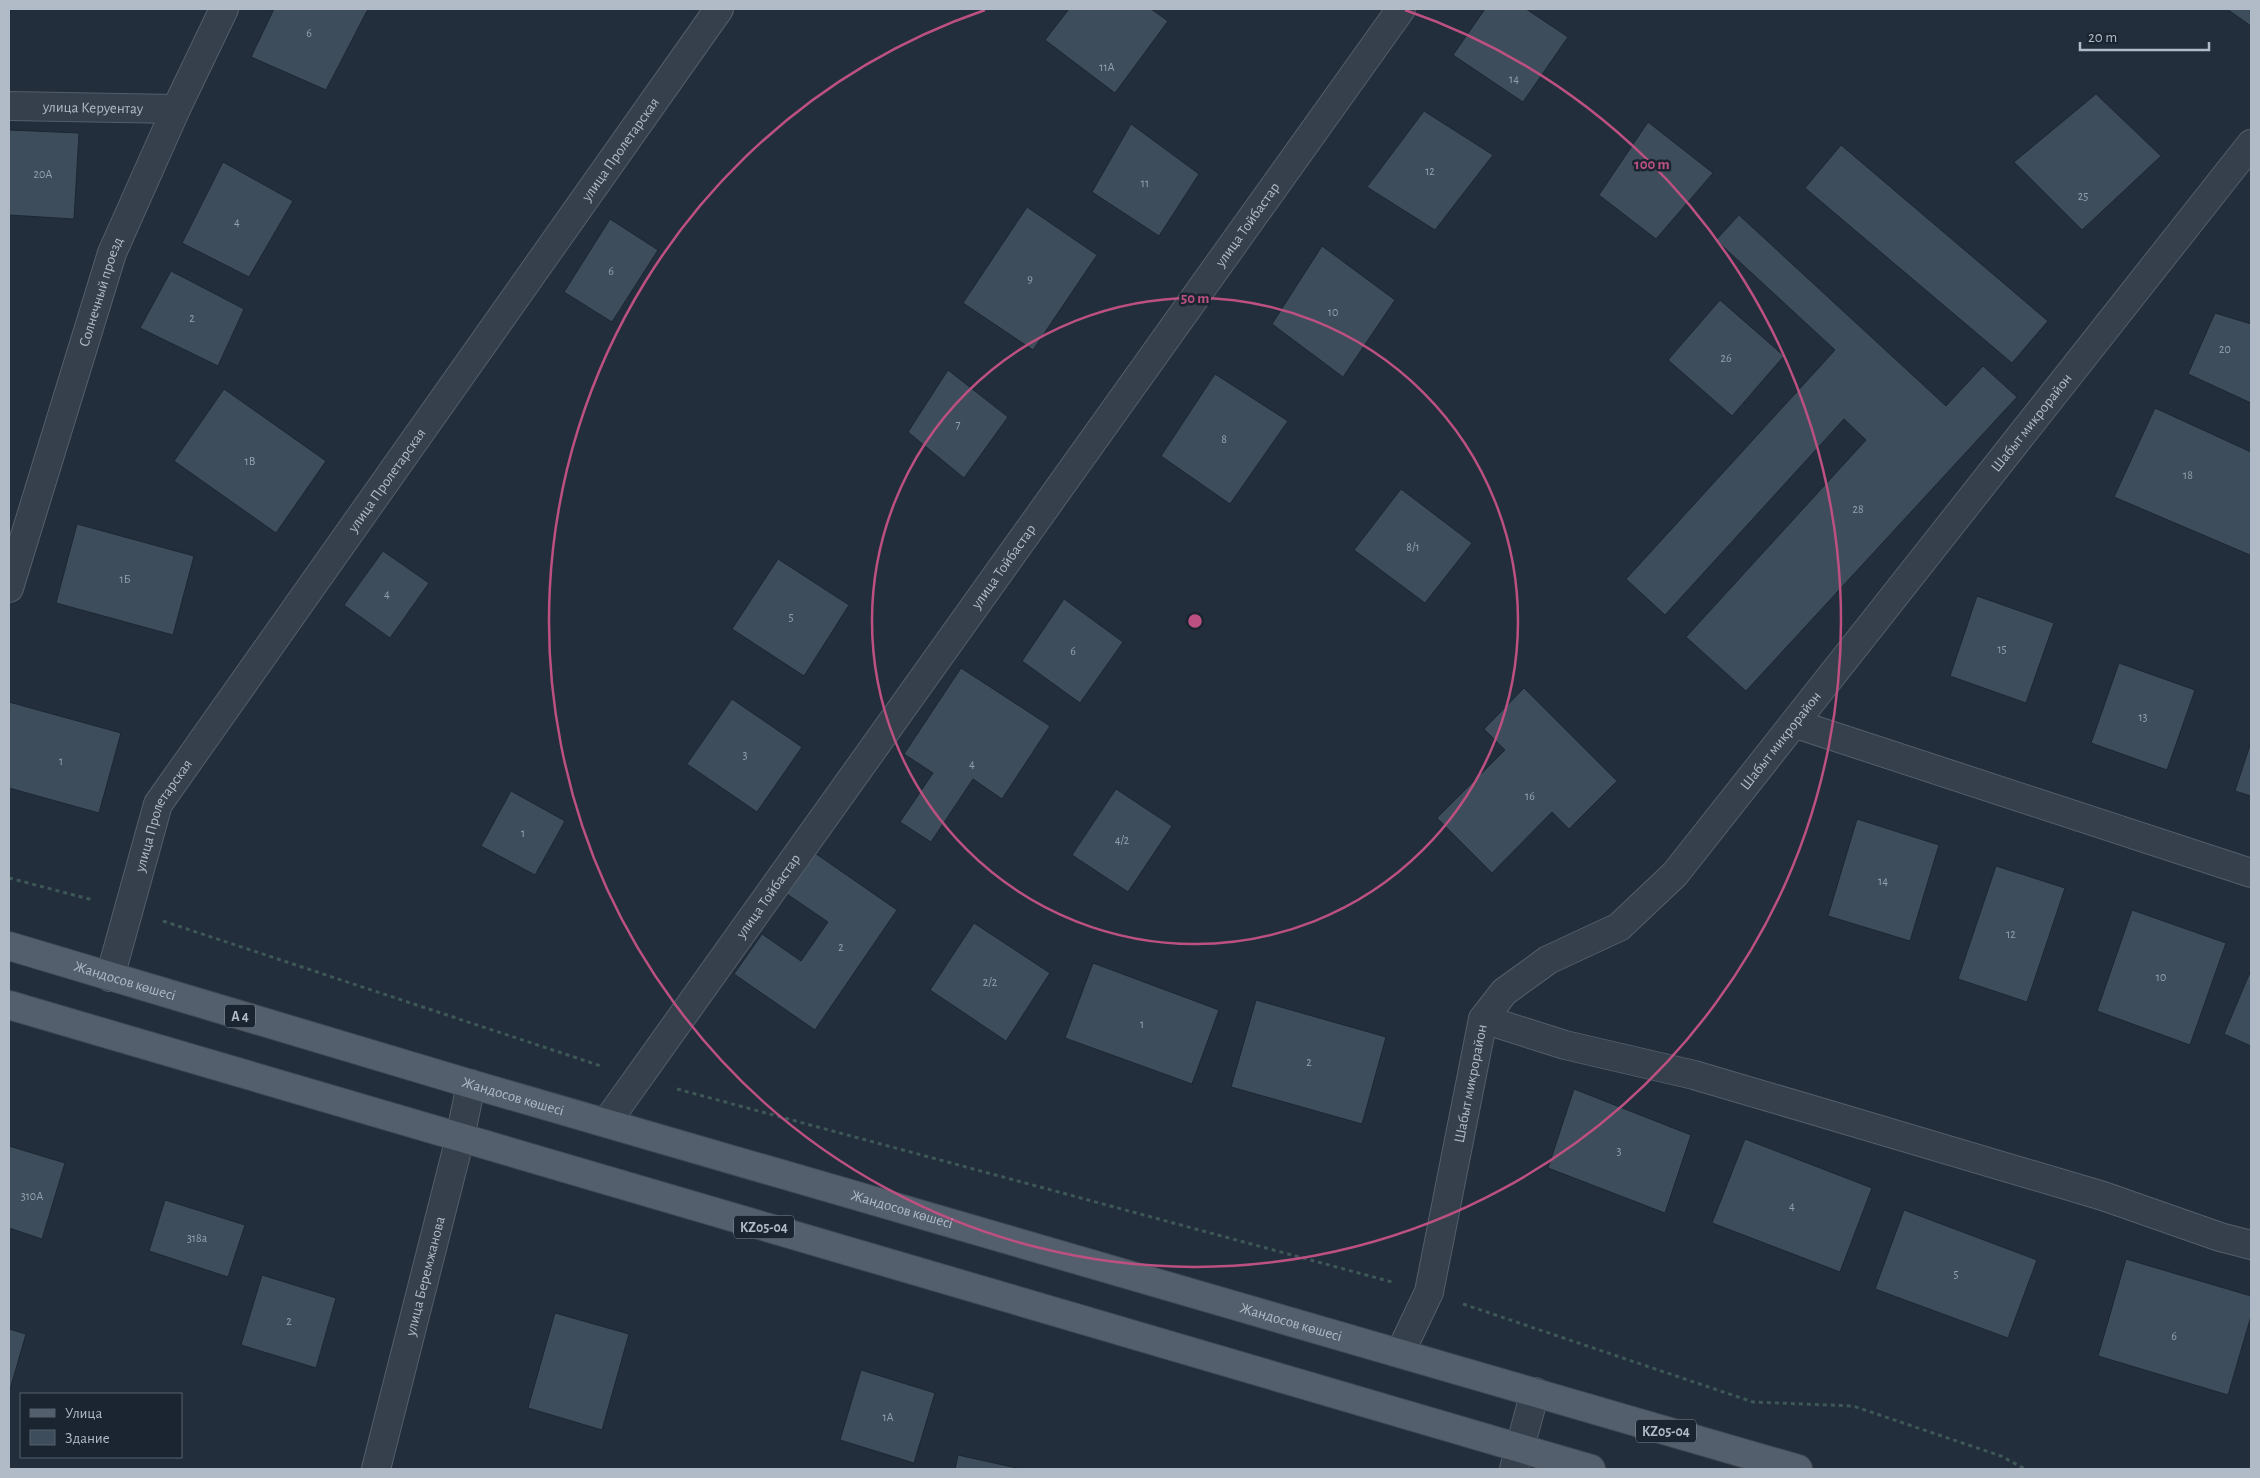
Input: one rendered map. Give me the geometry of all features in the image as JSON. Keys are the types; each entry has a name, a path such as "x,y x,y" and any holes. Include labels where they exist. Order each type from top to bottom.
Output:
{"main road":[{"name":"Жандосов көшесі","path":"9,946 472,1084 1798,1469"},
{"name":"KZ05-04","path":"9,1005 460,1138 1517,1459 1591,1469"}],"street":[{"name":"Солнечный проезд","path":"9,588 14,560 112,252 176,109 224,9"},
{"name":"улица Пролетарская","path":"110,977 158,804 719,9"},
{"name":"улица Тойбастар","path":"606,1123 640,1079 1401,9"},
{"name":"улица Керуентау","path":"9,106 176,109"},
{"name":"Шабыт микрорайон","path":"1400,1353 1430,1292 1483,1019 1504,992 1548,960 1619,927 1676,874 2251,144"},
{"path":"1796,724 2251,873"},
{"path":"1483,1019 1565,1045 1694,1076 1806,1108 2103,1196 2220,1237 2251,1245"},
{"name":"улица Беремжанова","path":"376,1469 472,1084"},
{"path":"1517,1459 1535,1392"}],"path":[{"path":"9,878 128,910 640,1079 1430,1292 1753,1402 1853,1406 2001,1456 2025,1469"}],"building":[{"path":"274,9 368,9 326,90 251,57"},
{"path":"1069,9 1151,9 1168,21 1115,93 1045,40"},
{"path":"1485,9 1526,9 1568,37 1523,102 1453,55"},
{"path":"2227,9 2251,9 2251,26"},
{"path":"2096,94 2161,156 2082,230 2014,162"},
{"path":"1424,111 1493,155 1435,230 1367,187"},
{"path":"1648,122 1713,173 1656,239 1599,195"},
{"path":"1131,124 1199,174 1159,236 1092,192"},
{"path":"9,130 79,133 74,219 9,215"},
{"path":"1841,145 2048,321 2012,363 1805,188"},
{"path":"223,162 293,201 249,277 182,243"},
{"path":"1027,207 1097,255 1033,350 963,303"},
{"path":"1739,215 1946,406 1983,366 2017,397 1746,691 1686,637 1866,440 1844,419 1665,615 1626,579 1835,350 1716,240"},
{"path":"610,219 658,250 612,322 564,292"},
{"path":"1322,246 1395,300 1343,377 1272,324"},
{"path":"171,271 244,309 218,366 140,328"},
{"path":"1720,300 1784,356 1732,416 1668,360"},
{"path":"2215,313 2251,324 2251,403 2188,374"},
{"path":"948,370 1008,417 964,478 908,432"},
{"path":"1215,374 1288,421 1230,504 1161,456"},
{"path":"224,389 326,461 276,533 174,461"},
{"path":"2155,408 2251,452 2250,555 2114,497"},
{"path":"1401,489 1472,543 1425,603 1354,550"},
{"path":"77,524 194,556 173,635 56,603"},
{"path":"383,551 429,583 390,638 344,605"},
{"path":"778,559 849,605 804,676 732,629"},
{"path":"1977,596 2054,623 2026,703 1950,676"},
{"path":"1064,599 1123,642 1080,703 1022,661"},
{"path":"2119,663 2195,690 2167,770 2091,743"},
{"path":"961,668 1050,726 1002,799 973,779 931,842 900,822 933,773 904,754"},
{"path":"1524,688 1617,781 1569,829 1552,812 1492,873 1437,818 1505,750 1484,729"},
{"path":"732,699 802,747 757,812 687,764"},
{"path":"9,702 121,733 99,813 9,788"},
{"path":"2251,742 2251,796 2235,791"},
{"path":"1116,789 1172,826 1128,892 1072,855"},
{"path":"511,791 565,821 535,875 481,846"},
{"path":"1857,819 1939,845 1910,941 1828,916"},
{"path":"812,851 897,910 815,1030 734,974 762,934 801,961 828,922 784,892"},
{"path":"1996,866 2065,888 2027,1002 1958,979"},
{"path":"2132,910 2226,943 2190,1045 2097,1011"},
{"path":"974,923 1050,973 1006,1041 930,990"},
{"path":"1093,963 1219,1010 1192,1084 1065,1038"},
{"path":"2251,970 2251,1046 2224,1034"},
{"path":"1256,1000 1386,1037 1362,1124 1231,1087"},
{"path":"1574,1089 1691,1135 1665,1213 1548,1168"},
{"path":"1745,1139 1872,1188 1840,1272 1712,1223"},
{"path":"9,1146 65,1163 42,1239 9,1228"},
{"path":"165,1200 245,1225 228,1277 149,1251"},
{"path":"1904,1210 2037,1260 2008,1338 1875,1289"},
{"path":"2126,1259 2251,1296 2251,1316 2228,1395 2098,1356"},
{"path":"262,1275 336,1298 316,1368 241,1345"},
{"path":"555,1313 629,1334 602,1430 528,1408"},
{"path":"9,1329 26,1334 9,1393"},
{"path":"861,1370 935,1393 914,1463 840,1440"},
{"path":"958,1455 1021,1469 955,1469"}]}
